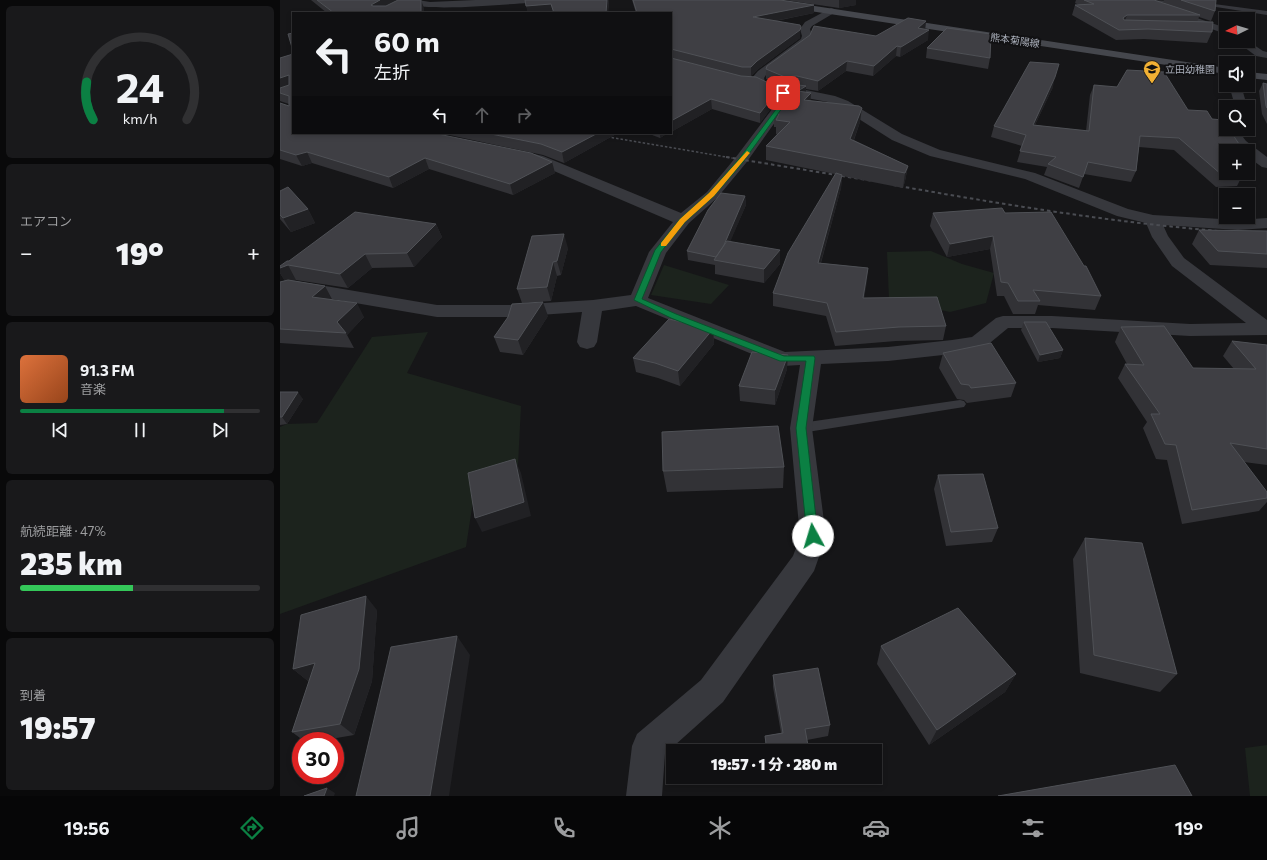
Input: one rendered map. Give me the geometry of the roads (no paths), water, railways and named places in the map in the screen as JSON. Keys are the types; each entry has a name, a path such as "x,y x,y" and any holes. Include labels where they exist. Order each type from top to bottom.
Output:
{"main road":[{"name":"熊本菊陽線","path":"757,0 1219,70"},
{"path":"851,14 860,6"},
{"path":"1255,76 1267,77"}],"street":[{"path":"393,7 404,0 430,5 528,0"},
{"path":"1137,0 1219,28"},
{"path":"832,11 808,24 805,29 807,36 805,41 762,73 753,82 783,93 796,92 831,99 844,104 897,137 935,153 957,160 1030,176 1102,206 1123,213 1153,220 1238,225 1267,223"},
{"path":"1249,48 1259,56"},
{"path":"638,300 658,252 683,220 712,195 741,160 782,104 783,93"},
{"path":"1235,136 1254,155 1267,164"},
{"path":"508,152 538,158 683,220"},
{"path":"1153,220 1160,237 1178,262 1267,329"},
{"path":"280,292 296,287 437,312 511,311 593,306 638,300 674,316 783,359 888,354 952,347 978,342 1003,322 1052,322 1190,330 1267,329"},
{"path":"587,342 593,306"},
{"path":"644,796 650,746 712,691 804,562 813,536 801,428 811,358"}],"lane":[{"path":"1137,0 1188,3"},
{"path":"1195,3 1211,4 1267,13"},
{"path":"1200,28 1219,30"},
{"path":"801,428 960,404"}],"railway":[{"path":"591,134 729,157"},
{"path":"729,157 873,181"},
{"path":"893,185 1096,218 1219,231"}],"place":[{"name":"立田幼稚園","path":"1152,84"}]}
